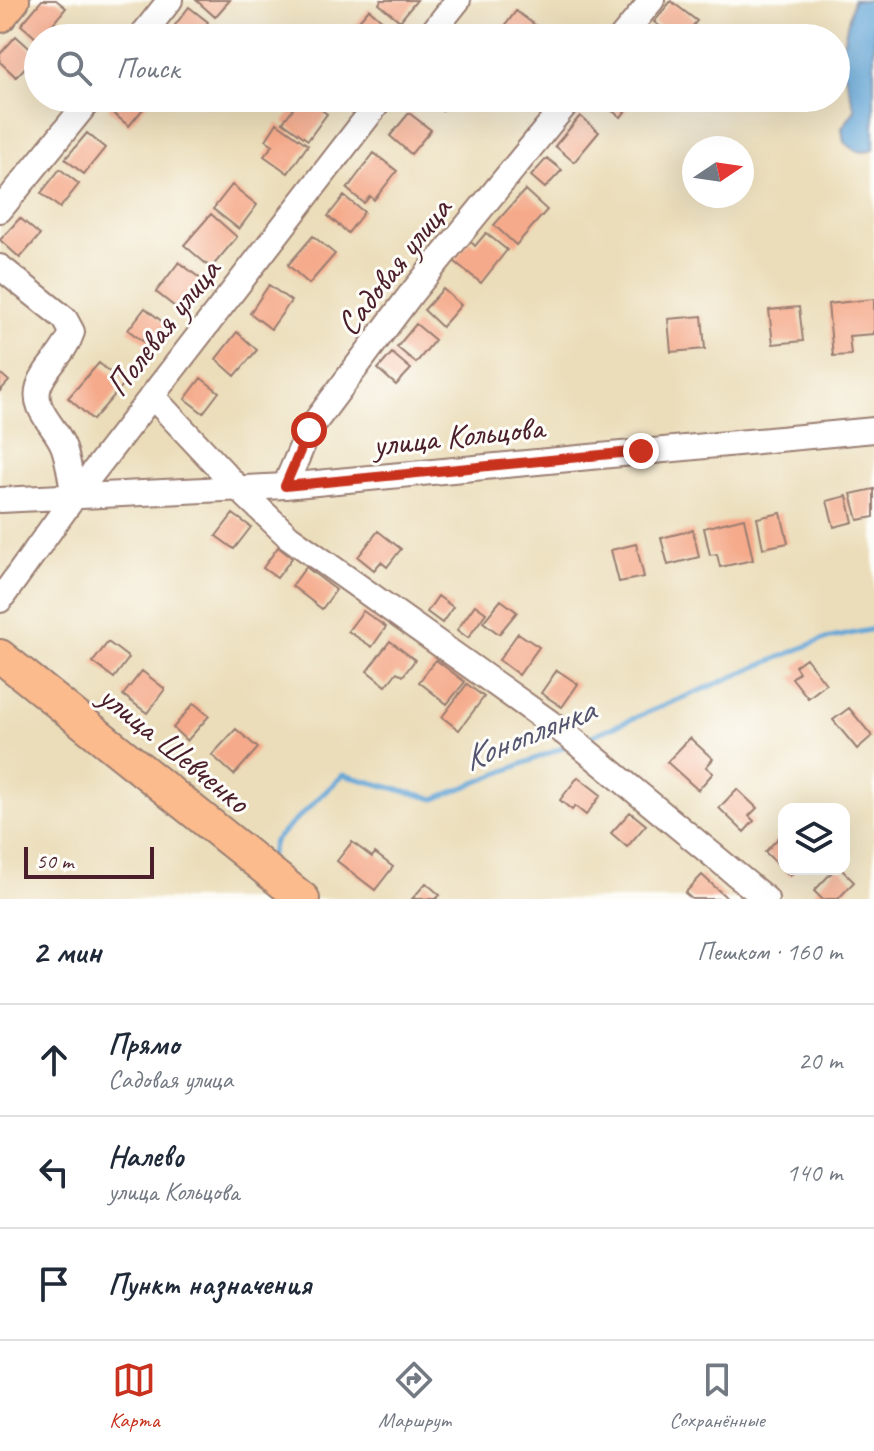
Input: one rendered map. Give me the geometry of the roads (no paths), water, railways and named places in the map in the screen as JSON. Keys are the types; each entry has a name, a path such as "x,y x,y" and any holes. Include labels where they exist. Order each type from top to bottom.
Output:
{"main road":[{"path":"0,16 13,0"},
{"name":"улица Шевченко","path":"0,656 299,895"}],"street":[{"path":"151,24 170,0"},
{"path":"439,24 458,0"},
{"path":"632,24 652,0"},
{"path":"0,210 80,112"},
{"name":"Полевая улица","path":"0,600 74,497 371,112"},
{"name":"Садовая улица","path":"285,486 309,430 411,294 560,112"},
{"path":"0,267 65,319 72,332 67,348 40,382 37,396 42,412 64,447 74,497"},
{"path":"152,396 239,489 289,537 566,734 766,899"},
{"name":"улица Кольцова","path":"0,500 285,486 874,430"}],"water":[{"path":"853,0 874,0 874,150 865,152 854,150 844,142 842,128 855,110 850,92 850,24 848,24"}],"waterway":[{"name":"Коноплянка","path":"584,739 821,640 874,629"},
{"name":"Коноплянка","path":"270,858 274,841 343,775 435,799 567,746"},
{"name":"Коноплянка","path":"260,899 264,884"}]}
